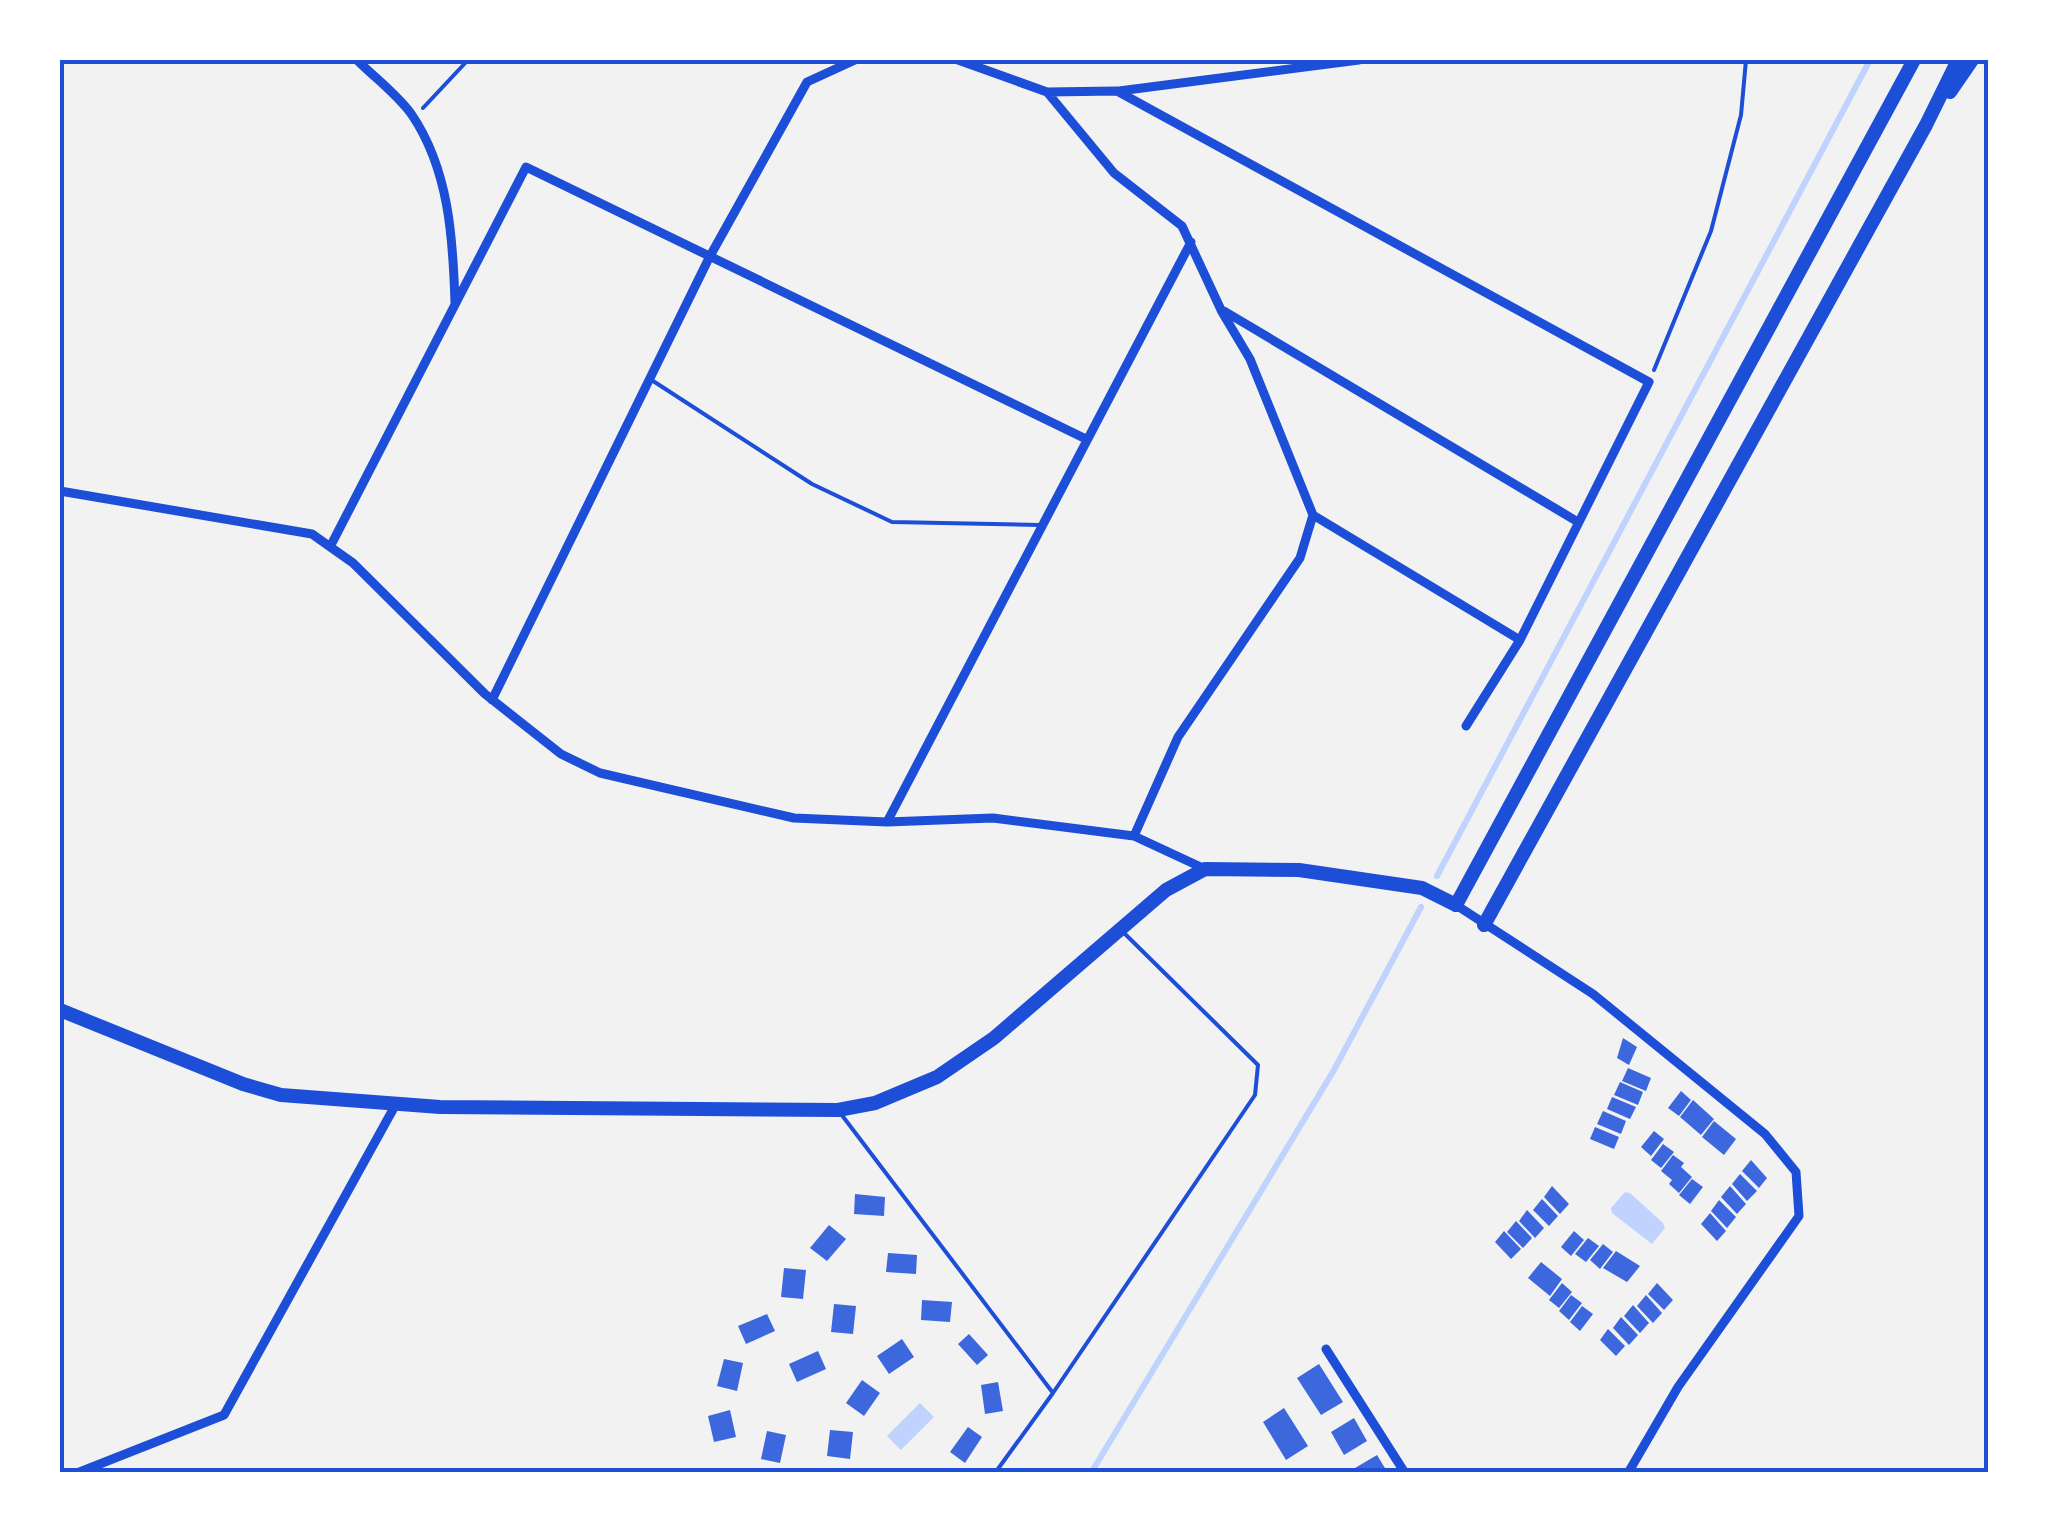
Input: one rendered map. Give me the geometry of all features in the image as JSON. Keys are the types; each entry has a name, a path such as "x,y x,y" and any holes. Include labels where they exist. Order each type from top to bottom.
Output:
{"main road":[{"path":"60,1010 164,1054 282,1095 440,1107 838,1110 876,1103 937,1077 994,1038 1166,890 1206,869 1299,870 1422,888 1456,905 1914,60"},
{"path":"1484,925 1926,125 1958,60"},
{"path":"1926,125 1972,60"}],"street":[{"path":"357,60 413,118 434,154 453,250 455,305"},
{"path":"492,700 709,258 806,82 855,60"},
{"path":"958,60 1047,92 1117,91 1359,60"},
{"path":"1117,91 1649,382 1520,640 1466,726"},
{"path":"1047,92 1114,173 1182,226 1220,308 1250,360 1313,515 1520,640"},
{"path":"330,546 526,168 1086,439"},
{"path":"888,822 1192,242"},
{"path":"1220,308 1578,522"},
{"path":"60,491 312,534 353,563 492,700 561,754 600,774 794,818 888,822 993,818 1134,836 1206,869"},
{"path":"1134,836 1178,738 1300,558 1313,515"},
{"path":"1456,905 1592,994 1765,1134 1796,1172 1799,1216 1678,1387 1628,1473"},
{"path":"77,1473 224,1415 396,1104"},
{"path":"1326,1349 1405,1473"}],"lane":[{"path":"650,378 812,484 892,522 1041,525"},
{"path":"994,1473 1053,1393 1254,1095 1258,1066 1120,929"},
{"path":"838,1110 1053,1393"}],"path":[{"path":"413,118 468,60"},
{"path":"1649,382 1711,231 1741,115 1746,61 1728,60"}],"water":[{"path":"1625,1192 1663,1223 1665,1228 1652,1244 1612,1213 1611,1208"},
{"path":"920,1403 934,1417 901,1450 887,1436"}],"building":[{"path":"1623,1038 1637,1047 1629,1065 1617,1058"},
{"path":"1628,1068 1651,1078 1646,1091 1622,1081"},
{"path":"1620,1082 1643,1092 1638,1105 1614,1095"},
{"path":"1681,1091 1691,1100 1679,1116 1668,1108"},
{"path":"1612,1097 1636,1107 1630,1119 1607,1109"},
{"path":"1693,1100 1714,1119 1701,1135 1680,1117"},
{"path":"1603,1111 1626,1121 1621,1134 1597,1124"},
{"path":"1714,1121 1736,1139 1724,1155 1702,1137"},
{"path":"1595,1127 1619,1137 1614,1149 1590,1139"},
{"path":"1654,1131 1664,1139 1651,1156 1641,1147"},
{"path":"1663,1144 1674,1152 1661,1168 1651,1160"},
{"path":"1673,1155 1684,1163 1681,1167 1692,1177 1679,1193 1661,1171"},
{"path":"1751,1160 1767,1178 1759,1188 1742,1171"},
{"path":"1740,1174 1757,1191 1747,1201 1732,1184"},
{"path":"1692,1179 1703,1187 1690,1204 1679,1195"},
{"path":"1552,1186 1569,1204 1560,1214 1544,1197"},
{"path":"1730,1186 1746,1204 1737,1214 1721,1197"},
{"path":"855,1194 885,1197 884,1216 854,1214"},
{"path":"1542,1199 1558,1216 1549,1226 1533,1210"},
{"path":"1719,1200 1736,1217 1727,1228 1711,1211"},
{"path":"1527,1210 1544,1228 1535,1238 1519,1221"},
{"path":"1710,1213 1726,1231 1717,1241 1701,1224"},
{"path":"1516,1221 1532,1238 1523,1248 1507,1232"},
{"path":"829,1225 846,1239 827,1261 810,1248"},
{"path":"1504,1231 1521,1249 1511,1259 1495,1242"},
{"path":"1574,1231 1584,1240 1571,1256 1561,1247"},
{"path":"1588,1238 1599,1246 1586,1262 1575,1254"},
{"path":"1603,1244 1613,1252 1600,1269 1590,1260"},
{"path":"1616,1251 1640,1266 1627,1282 1603,1268"},
{"path":"888,1253 917,1255 916,1274 886,1272"},
{"path":"1541,1262 1562,1279 1550,1296 1528,1278"},
{"path":"784,1268 806,1270 803,1299 781,1297"},
{"path":"1562,1283 1572,1292 1559,1308 1549,1300"},
{"path":"1657,1283 1673,1300 1664,1310 1648,1294"},
{"path":"1571,1295 1582,1303 1569,1320 1559,1311"},
{"path":"1646,1295 1662,1313 1653,1323 1637,1306"},
{"path":"922,1300 952,1302 950,1322 921,1320"},
{"path":"834,1304 856,1306 853,1334 831,1332"},
{"path":"1633,1305 1649,1323 1640,1333 1624,1316"},
{"path":"1582,1306 1593,1314 1580,1331 1570,1322"},
{"path":"767,1314 775,1331 746,1344 738,1326"},
{"path":"1621,1317 1638,1335 1629,1345 1613,1328"},
{"path":"1608,1329 1625,1346 1616,1356 1600,1340"},
{"path":"969,1334 988,1355 977,1365 958,1344"},
{"path":"902,1339 914,1357 889,1374 877,1356"},
{"path":"818,1351 826,1369 797,1382 789,1364"},
{"path":"724,1359 743,1363 737,1391 717,1386"},
{"path":"1319,1364 1343,1402 1321,1415 1297,1378"},
{"path":"862,1380 880,1393 864,1416 846,1403"},
{"path":"998,1382 1003,1411 985,1414 981,1385"},
{"path":"1284,1408 1308,1446 1286,1460 1263,1422"},
{"path":"730,1410 736,1437 714,1442 708,1416"},
{"path":"1354,1418 1367,1441 1344,1455 1331,1432"},
{"path":"968,1427 982,1437 965,1463 950,1452"},
{"path":"830,1430 853,1432 850,1459 827,1456"},
{"path":"767,1431 786,1435 780,1463 761,1459"},
{"path":"1377,1455 1388,1473 1358,1473 1355,1468"}],"waterway":[{"path":"1437,876 1870,60"},
{"path":"1091,1473 1334,1070 1421,907"}]}
